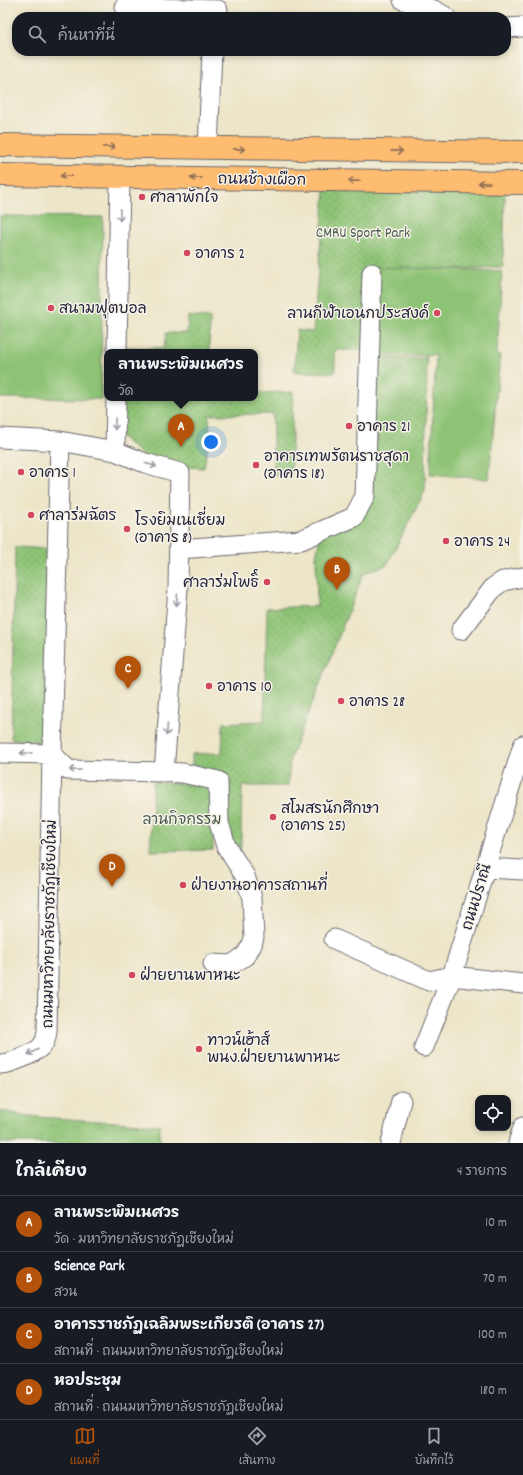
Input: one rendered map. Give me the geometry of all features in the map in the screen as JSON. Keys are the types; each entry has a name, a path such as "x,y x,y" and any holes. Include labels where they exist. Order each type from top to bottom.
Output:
{"main road":[{"name":"ถนนช้างเผือก","path":"0,145 208,149 523,152"},
{"name":"ถนนช้างเผือก","path":"0,175 523,183"}],"street":[{"path":"403,0 437,12"},
{"path":"124,8 219,9"},
{"path":"511,28 523,27"},
{"path":"208,149 212,56"},
{"path":"117,349 120,176"},
{"path":"179,549 301,540 354,517 365,496 372,273"},
{"path":"115,451 116,401"},
{"path":"0,438 60,441 115,451 145,463 180,473 178,588 164,772"},
{"name":"ถนนมหาวิทยาลัยราชภัฏเชียงใหม่","path":"0,1064 8,1064 38,1050 44,1044 47,1032 60,441"},
{"path":"461,630 494,587 503,581 523,577"},
{"name":"ถนนปราณี","path":"424,1047 452,976 523,745"},
{"path":"0,753 52,754 68,770 183,773 218,781 219,823 226,846 245,876 252,898 252,945 245,956 231,965 213,964"},
{"path":"485,868 523,870"},
{"path":"334,939 429,981 452,976 523,984"},
{"path":"391,1143 401,1101"},
{"path":"518,1143 523,1127"}],"green space":[{"name":"CMRU Sport Park","path":"325,190 505,192 503,267 372,273 369,350 335,350 335,373 294,372 297,330 313,332"},
{"name":"สนามฟุตบอล","path":"0,216 103,217 101,399 0,398"},
{"path":"374,267 502,271 497,355 500,355 489,479 430,474 436,355 373,356"},
{"path":"188,316 210,318 209,349 123,349 123,347 164,348 166,333 187,333"},
{"path":"369,358 427,358 425,491 387,565 364,573 290,759 288,786 242,786 241,848 228,838 224,818 226,773 192,770 192,754 222,753 223,723 264,721 267,608 317,606 316,557 320,536 354,517"},
{"path":"293,392 291,475 273,475 273,414 209,415 210,432 204,468 183,467 142,455 121,437 122,401 258,401 258,393"},
{"path":"15,547 54,549 49,742 11,739"},
{"name":"ลานกิจกรรม","path":"153,782 207,785 213,790 213,850 150,851"},
{"path":"0,1111 37,1117 160,1125 160,1143 0,1143"}],"place":[{"name":"ศาลาพักใจ","path":"142,197"},
{"name":"อาคาร 2","path":"187,253"},
{"name":"สนามฟุตบอล","path":"51,308"},
{"name":"ลานกีฬาเอนกประสงค์","path":"437,313"},
{"name":"อาคาร 21","path":"349,426"},
{"name":"ลานพระพิฆเนศวร","path":"181,447"},
{"name":"อาคารเทพรัตนราชสุดา (อาคาร 18)","path":"256,465"},
{"name":"อาคาร 1","path":"21,472"},
{"name":"ศาลาร่มฉัตร","path":"31,515"},
{"name":"โรงยิมเนเซี่ยม (อาคาร 8)","path":"127,529"},
{"name":"อาคาร 24","path":"446,541"},
{"name":"ศาลาร่มโพธิ์","path":"267,582"},
{"name":"Science Park","path":"337,590"},
{"name":"อาคาร 10","path":"209,686"},
{"name":"อาคารราชภัฏเฉลิมพระเกียรติ (อาคาร 27)","path":"128,689"},
{"name":"อาคาร 28","path":"341,701"},
{"name":"สโมสรนักศึกษา (อาคาร 25)","path":"273,817"},
{"name":"ฝ่ายงานอาคารสถานที่","path":"183,885"},
{"name":"หอประชุม","path":"112,887"},
{"name":"ฝ่ายยานพาหนะ","path":"132,975"},
{"name":"ทาวน์เฮ้าส์ พนง.ฝ่ายยานพาหนะ","path":"199,1049"}]}
